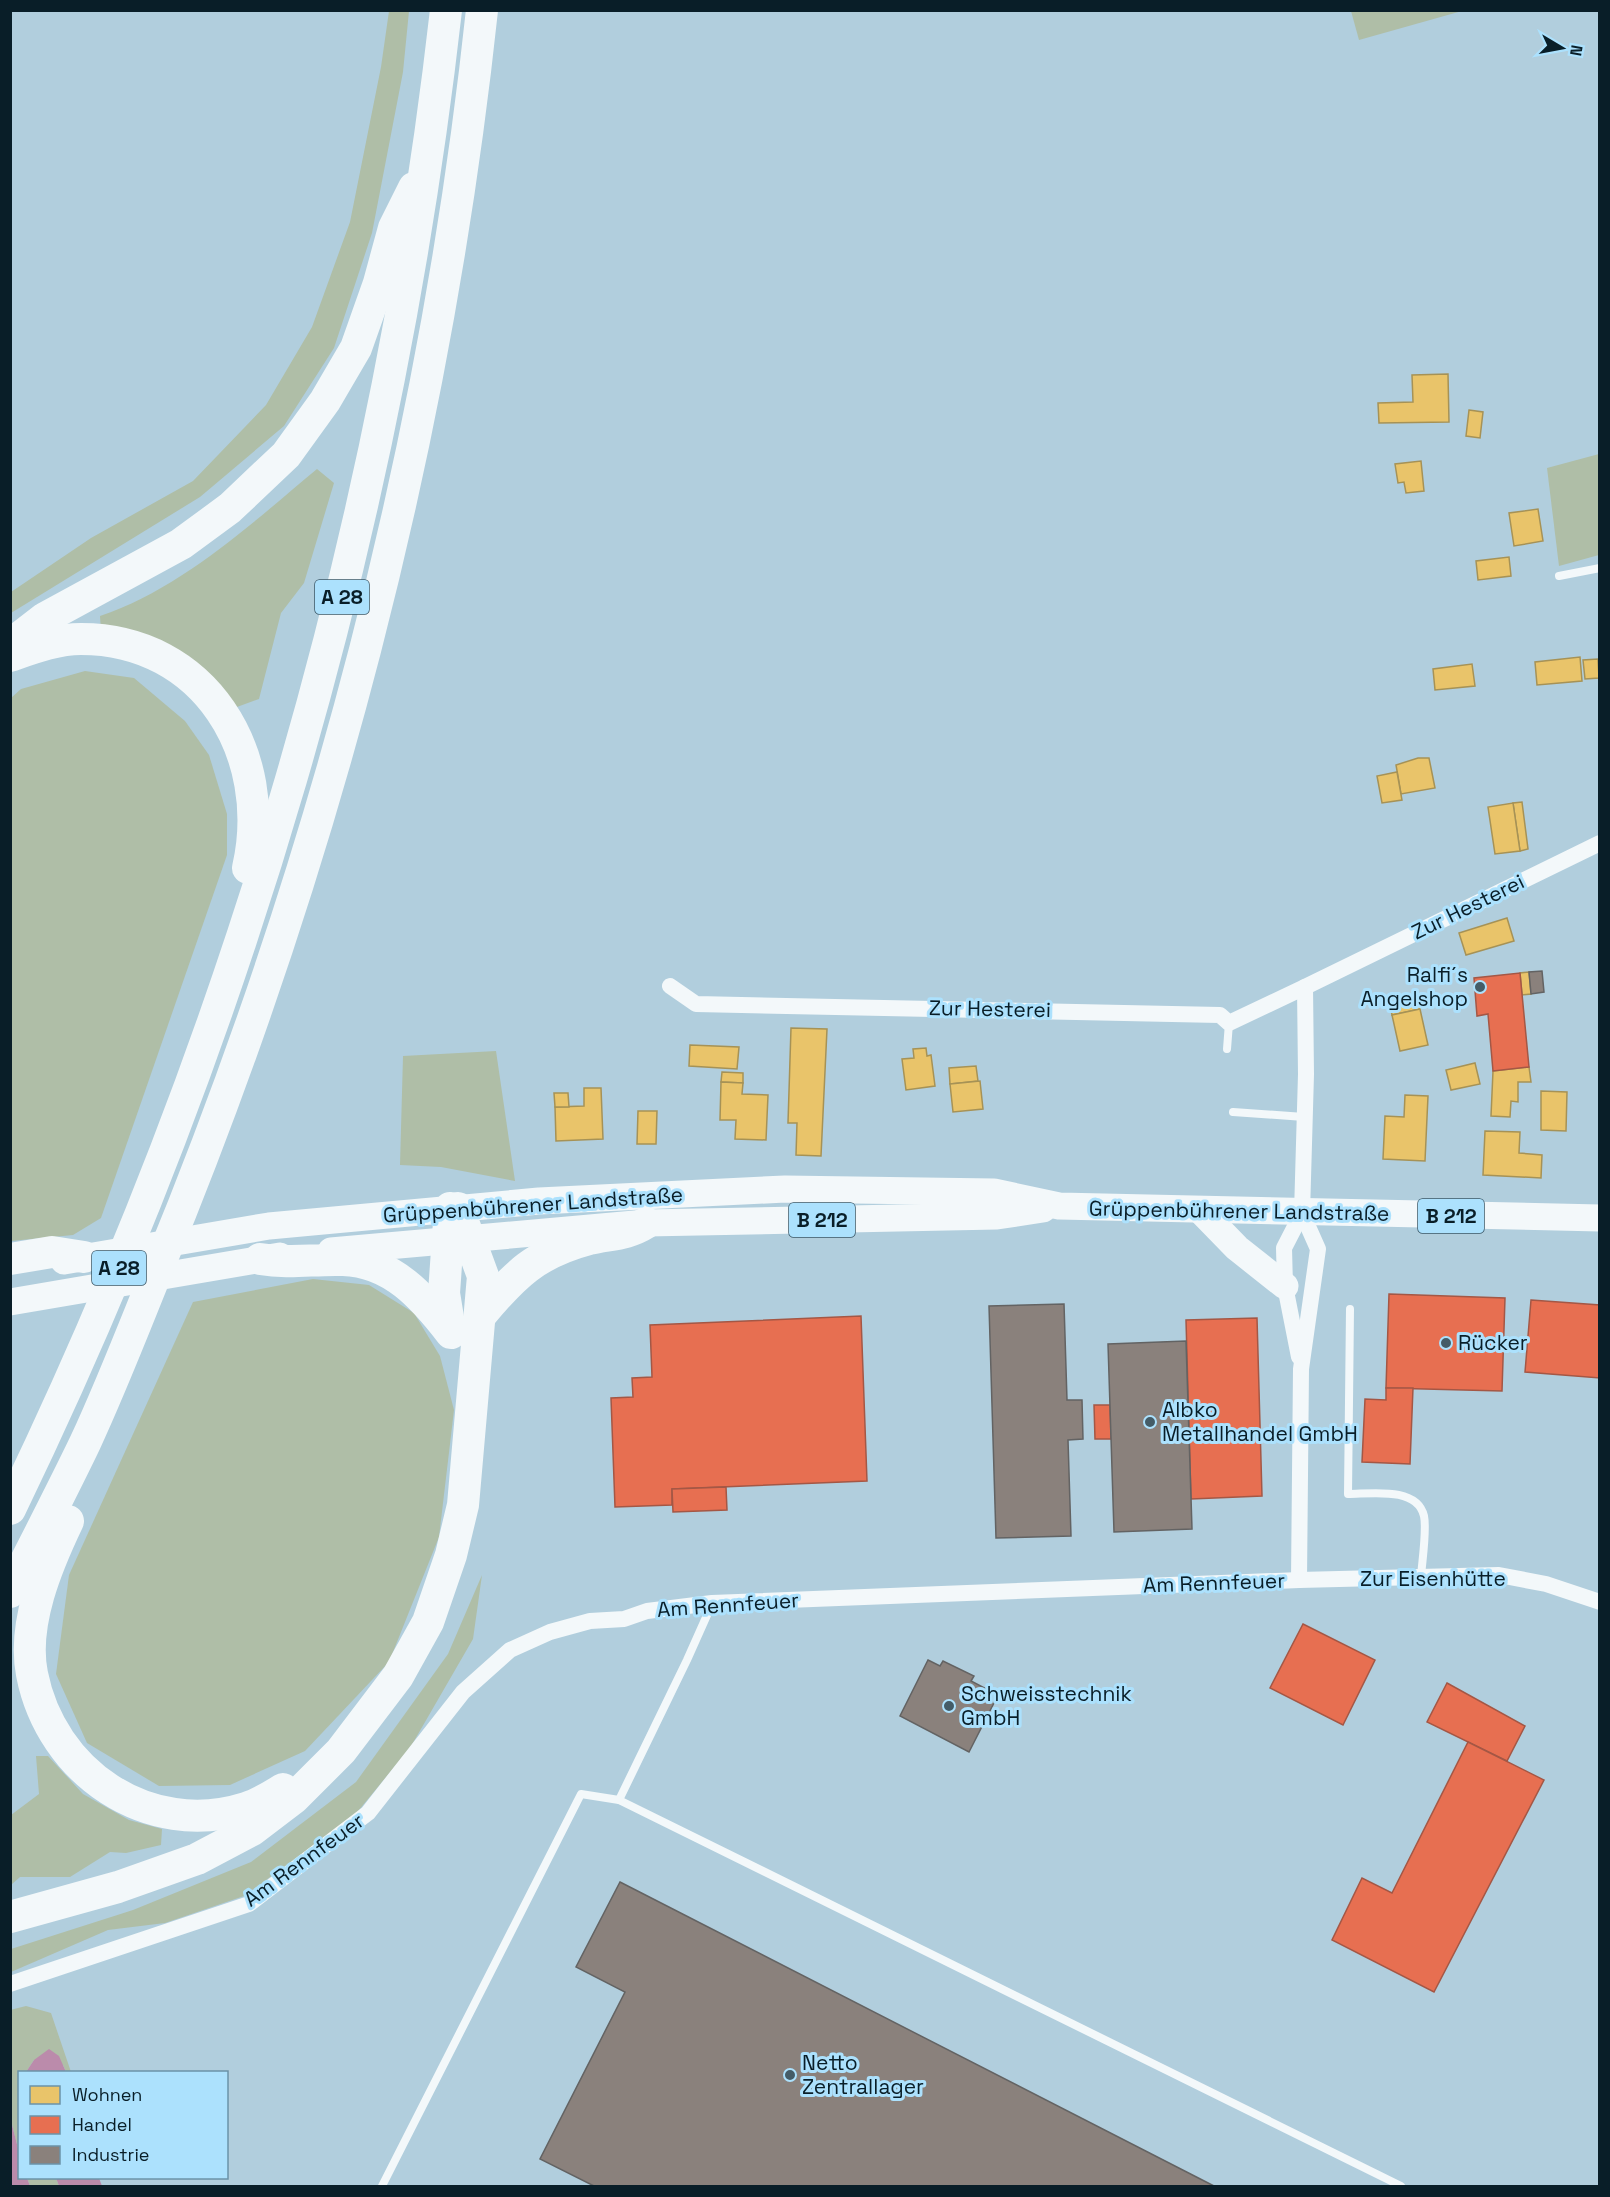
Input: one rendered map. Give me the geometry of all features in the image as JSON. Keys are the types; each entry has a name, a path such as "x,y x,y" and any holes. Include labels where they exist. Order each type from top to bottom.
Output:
{"highway":[{"name":"A 28","path":"10,1509 64,1398 144,1210 190,1094 300,754 344,591 376,448 412,265 446,10"},
{"name":"A 28","path":"10,1592 85,1443 228,1095 339,752 411,456 447,272 474,87 482,10"},
{"path":"10,645 45,618 181,544 230,508 286,454 325,401 356,348 380,283 394,228 426,162"},
{"path":"10,656 50,643 81,639 139,648 172,663 196,682 216,704 237,738 251,777 253,847 246,877 209,992 213,1021"},
{"path":"454,1208 458,1238 444,1293 451,1334 472,1396"},
{"path":"480,1316 510,1280 549,1252 604,1236 632,1232 646,1223"},
{"path":"10,1917 118,1887 197,1859 252,1830 294,1798 341,1751 398,1676 428,1623 451,1555 463,1505 483,1276 458,1238"},
{"path":"10,1260 84,1257"},
{"path":"260,1259 286,1263 345,1260 369,1265 408,1285 423,1298 451,1334"},
{"path":"85,1443 86,1485 57,1544 40,1591 31,1632 31,1672 43,1715 67,1755 99,1784 138,1804 175,1814 206,1815 247,1808 281,1790 341,1751"}],"main road":[{"name":"Grüppenbührener Landstraße","path":"84,1257 269,1226 454,1208 785,1189 994,1192 1059,1206 1599,1218"},
{"name":"Grüppenbührener Landstraße","path":"21,1299 260,1259 458,1238 646,1223 997,1216 1059,1206"},
{"path":"1200,1210 1237,1248 1285,1286"},
{"path":"10,1272 51,1258"}],"street":[{"name":"Zur Hesterei","path":"670,986 696,1004 1220,1015 1229,1023 1599,843"},
{"path":"1302,1213 1305,987"},
{"name":"Am Rennfeuer","path":"1301,1369 1285,1286 1284,1248 1302,1213"},
{"name":"Am Rennfeuer","path":"10,1984 249,1904 368,1813 463,1692 510,1650 550,1632 590,1621 624,1619 647,1611 712,1603 1299,1580 1301,1369 1318,1249 1302,1213"},
{"name":"Zur Eisenhütte","path":"1299,1580 1499,1575 1546,1584 1599,1602"}],"lane":[{"path":"1559,576 1599,568"},
{"path":"1227,1049 1229,1023"},
{"path":"1233,1112 1304,1117"},
{"path":"1350,1309 1348,1494 1390,1493 1413,1501 1424,1515 1421,1577"},
{"path":"619,1800 712,1603"},
{"path":"382,2187 581,1794 619,1800 1401,2187"}],"green space":[{"path":"1351,10 1462,11 1359,40"},
{"path":"389,11 409,11 403,72 372,233 334,348 284,426 200,497 11,613 11,592 91,538 193,481 266,405 312,327 350,222 381,67"},
{"path":"1599,454 1599,555 1559,566 1547,468"},
{"path":"317,469 334,483 304,583 281,613 259,699 226,711 101,631 100,616 130,604 187,572 241,532"},
{"path":"85,671 134,678 185,721 209,755 227,814 227,855 101,1218 73,1235 11,1241 11,698 21,689"},
{"path":"496,1051 515,1181 441,1167 400,1165 403,1056"},
{"path":"313,1279 369,1285 414,1313 440,1356 454,1410 439,1537 389,1662 305,1751 230,1785 159,1786 87,1743 56,1674 69,1575 193,1302"},
{"path":"482,1575 473,1639 410,1748 354,1816 244,1896 165,1923 108,1930 11,1972 11,1949 133,1910 251,1862 356,1782 448,1654"},
{"path":"36,1756 48,1756 83,1794 129,1820 162,1829 161,1845 126,1853 110,1852 70,1877 20,1877 11,1885 11,1815 39,1794"},
{"path":"26,2006 51,2013 71,2071 66,2071 63,2065 34,2060 27,2071 18,2071 18,2148 11,2121 10,2010"},
{"path":"27,2179 56,2179 59,2186 30,2186"}],"shaded area":[{"path":"49,2049 59,2056 66,2071 27,2071 34,2060"},
{"path":"11,2121 18,2148 18,2179 27,2179 30,2186 11,2186"},
{"path":"56,2179 99,2179 102,2186 59,2186"}],"building: Wohnen":[{"path":"1448,374 1449,422 1379,423 1378,403 1413,402 1412,375"},
{"path":"1469,410 1483,412 1480,438 1466,436"},
{"path":"1421,461 1424,491 1406,493 1404,482 1398,483 1395,464"},
{"path":"1538,509 1543,541 1514,546 1509,513"},
{"path":"1509,557 1511,576 1478,580 1476,561"},
{"path":"1580,657 1582,681 1537,685 1535,662"},
{"path":"1598,659 1599,678 1585,679 1583,660"},
{"path":"1472,664 1475,686 1435,690 1433,669"},
{"path":"1418,758 1429,758 1435,788 1401,794 1396,765"},
{"path":"1397,772 1402,800 1382,803 1377,776"},
{"path":"1522,802 1528,849 1520,851 1513,803"},
{"path":"1513,803 1520,851 1495,854 1488,807"},
{"path":"1507,918 1514,941 1466,955 1459,933"},
{"path":"1529,972 1531,994 1522,995 1520,973"},
{"path":"1418,998 1420,1009 1392,1015 1390,1004"},
{"path":"1420,1009 1428,1045 1400,1051 1392,1015"},
{"path":"791,1028 827,1029 821,1156 796,1155 797,1123 788,1123"},
{"path":"690,1045 739,1047 737,1069 689,1066"},
{"path":"926,1048 927,1056 931,1055 935,1086 906,1090 902,1059 914,1058 913,1049"},
{"path":"1475,1063 1480,1084 1451,1090 1446,1070"},
{"path":"976,1066 978,1081 950,1084 949,1068"},
{"path":"1529,1067 1531,1082 1518,1082 1518,1102 1511,1101 1510,1117 1491,1116 1493,1071"},
{"path":"722,1072 743,1073 743,1083 721,1082"},
{"path":"980,1081 983,1109 953,1112 950,1084"},
{"path":"721,1082 743,1083 742,1094 768,1095 766,1140 735,1139 736,1120 720,1120"},
{"path":"584,1088 601,1088 603,1139 556,1141 555,1107 584,1106"},
{"path":"1541,1091 1567,1092 1566,1131 1541,1130"},
{"path":"554,1093 568,1093 569,1107 555,1107"},
{"path":"1405,1095 1428,1096 1425,1161 1383,1159 1385,1116 1404,1117"},
{"path":"638,1111 657,1111 656,1144 637,1144"},
{"path":"1485,1131 1520,1132 1519,1153 1542,1155 1541,1178 1483,1175"}],"building: Handel":[{"path":"1520,973 1529,1067 1493,1071 1488,1014 1477,1016 1474,978"},
{"name":"Rücker","path":"1389,1294 1505,1298 1502,1391 1386,1388"},
{"path":"1531,1300 1600,1305 1600,1378 1525,1372"},
{"path":"861,1316 867,1481 672,1489 672,1505 615,1507 611,1398 633,1397 632,1378 652,1377 650,1325"},
{"path":"1257,1318 1262,1496 1191,1499 1186,1320"},
{"path":"1386,1388 1413,1388 1410,1464 1362,1462 1365,1399 1386,1400"},
{"path":"1094,1405 1110,1405 1111,1439 1095,1439"},
{"path":"726,1487 727,1510 673,1512 672,1489"},
{"path":"1303,1624 1375,1660 1343,1725 1270,1688"},
{"path":"1447,1683 1525,1726 1507,1761 1427,1722"},
{"path":"1468,1742 1544,1780 1434,1992 1332,1940 1362,1878 1392,1893"}],"building: Industrie":[{"path":"1542,971 1544,992 1531,994 1529,972"},
{"path":"1064,1304 1067,1400 1082,1400 1083,1439 1068,1440 1071,1536 996,1538 989,1306"},
{"name":"Albko Metallhandel GmbH","path":"1186,1341 1192,1529 1114,1532 1108,1344"},
{"name":"Schweisstechnik GmbH","path":"928,1660 940,1666 943,1661 974,1676 971,1681 998,1695 969,1752 900,1716"},
{"name":"Netto Zentrallager","path":"620,1882 1214,2186 594,2186 540,2159 625,1992 576,1967"}],"place":[{"name":"Ralfi´s Angelshop","path":"1480,987"},
{"name":"Rücker","path":"1446,1343"},
{"name":"Albko Metallhandel GmbH","path":"1150,1422"},
{"name":"Schweisstechnik GmbH","path":"949,1706"},
{"name":"Netto Zentrallager","path":"790,2075"}]}
